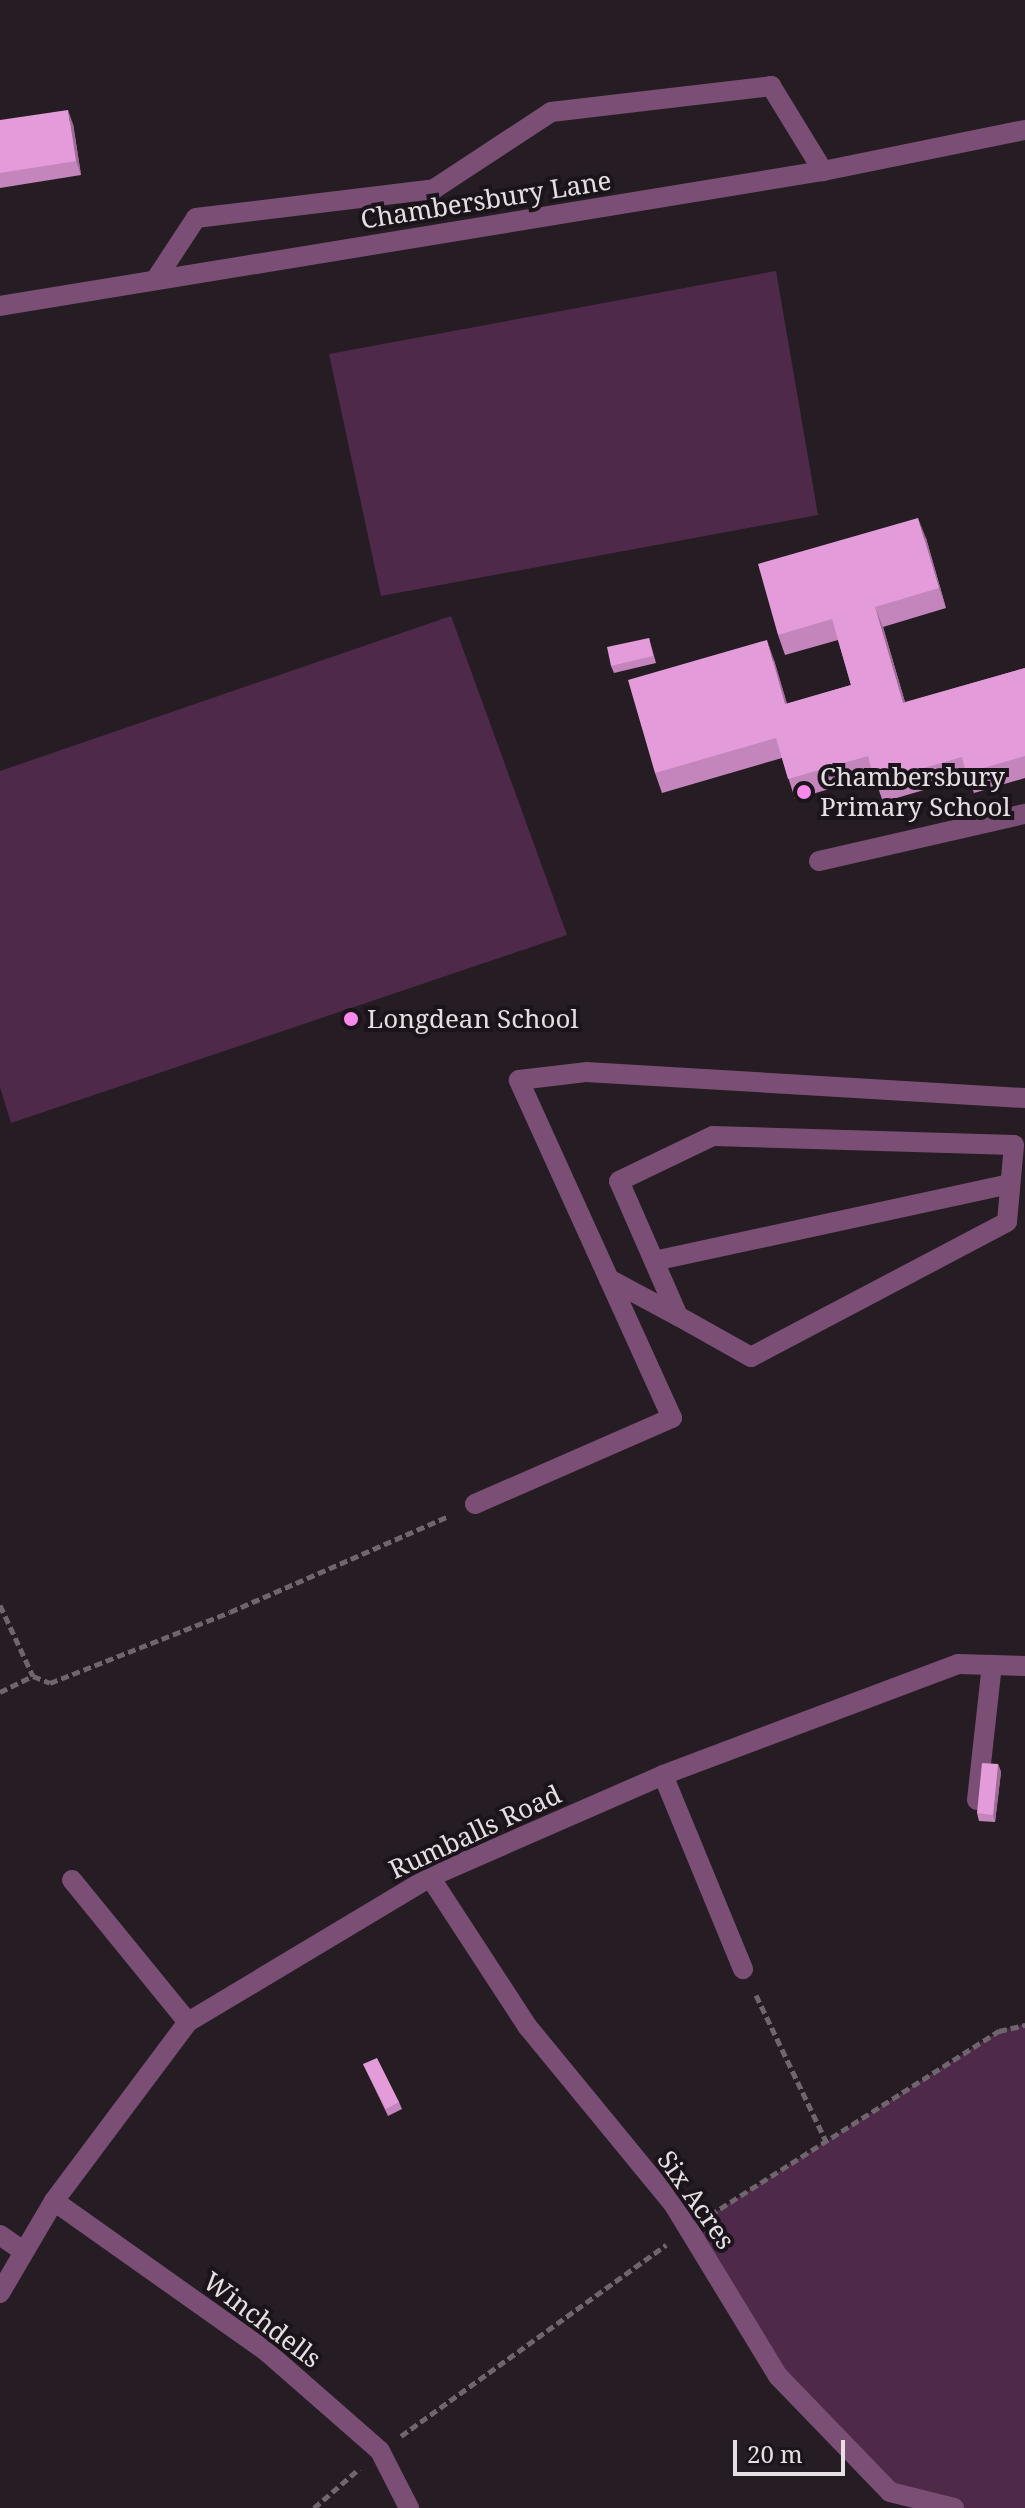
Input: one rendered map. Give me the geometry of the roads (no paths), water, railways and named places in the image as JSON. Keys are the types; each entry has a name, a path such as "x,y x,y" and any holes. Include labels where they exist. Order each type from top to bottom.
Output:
{"street":[{"name":"Chambersbury Lane","path":"156,279 196,218 434,189 551,112 771,86 823,171"},
{"name":"Chambersbury Lane","path":"0,306 823,171 1025,130"},
{"path":"819,861 1025,814"},
{"path":"475,1504 672,1418 519,1080 586,1072 1025,1098"},
{"path":"609,1279 751,1357 1007,1222 1010,1184 1019,1138 713,1136 619,1181 678,1316"},
{"path":"654,1261 1010,1184"},
{"name":"Rumballs Road","path":"0,2293 54,2201 188,2022 430,1877 663,1775 958,1664 1025,1666"},
{"path":"977,1800 992,1665"},
{"path":"663,1775 743,1969"},
{"name":"Six Acres","path":"430,1877 527,2026 674,2205 778,2376 890,2492 954,2508"},
{"path":"72,1880 188,2022"},
{"name":"Winchdells","path":"54,2201 267,2352 380,2451 409,2508"},
{"path":"0,2235 23,2251"}],"place":[{"name":"Chambersbury Primary School","path":"804,792"},
{"name":"Longdean School","path":"351,1019"}]}
